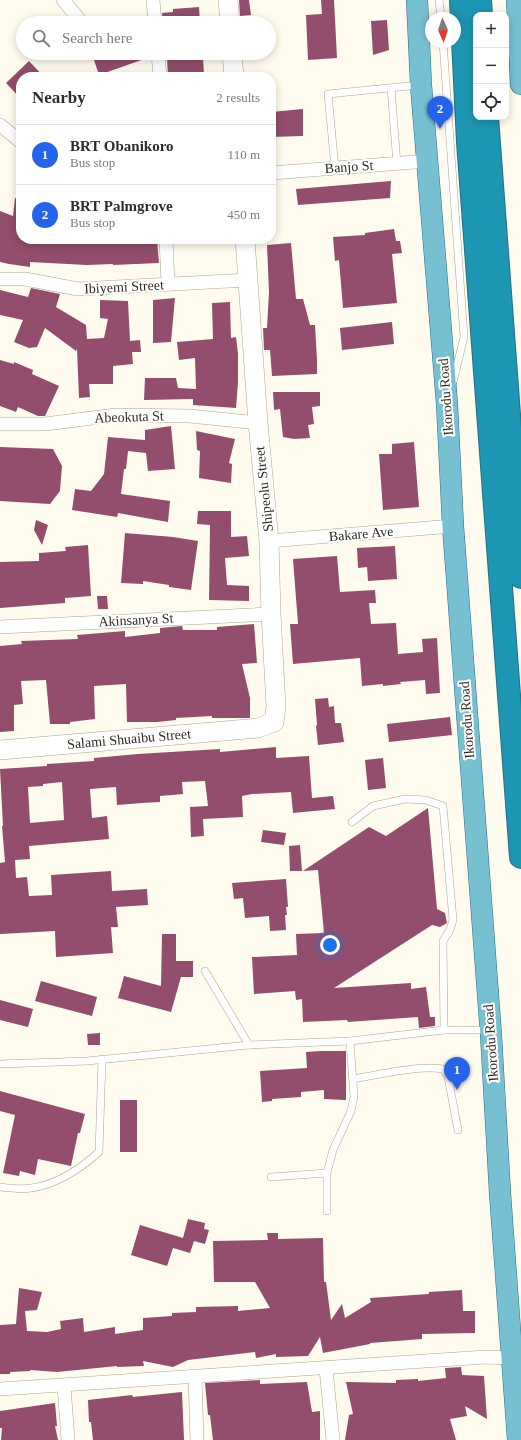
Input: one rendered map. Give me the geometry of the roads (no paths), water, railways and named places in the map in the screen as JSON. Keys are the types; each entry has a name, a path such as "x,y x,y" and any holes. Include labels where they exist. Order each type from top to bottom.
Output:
{"highway":[{"path":"461,0 468,142 521,857"},
{"path":"480,0 481,12"},
{"path":"487,120 521,577"}],"main road":[{"name":"Ikorodu Road","path":"416,0 421,85 447,404 453,526 491,1034 500,1194 518,1440"},
{"path":"517,0 521,84"}],"street":[{"path":"63,0 76,16"},
{"path":"152,0 154,16"},
{"path":"228,0 229,16"},
{"path":"159,60 160,72"},
{"path":"233,60 234,72"},
{"path":"0,125 16,138"},
{"name":"Banjo St","path":"276,173 428,161"},
{"path":"166,244 168,284"},
{"name":"Shipeolu Street","path":"245,244 258,423 269,541 276,707 274,722 258,728"},
{"name":"Ibiyemi Street","path":"0,279 25,279 78,289 248,280"},
{"name":"Abeokuta St","path":"0,424 45,424 116,415 190,416 258,423"},
{"name":"Bakare Ave","path":"269,541 453,526"},
{"name":"Akinsanya St","path":"0,627 271,614"},
{"name":"Salami Shuaibu Street","path":"0,750 258,728"},
{"path":"0,1390 486,1358 512,1358"},
{"path":"326,1369 332,1440"},
{"path":"195,1377 198,1440"},
{"path":"64,1386 68,1440"}],"lane":[{"path":"439,0 440,12"},
{"path":"442,48 464,337 447,404"},
{"path":"335,168 328,94 421,85"},
{"path":"391,88 397,164"},
{"path":"352,822 374,806 405,799 426,800 443,806 453,920 450,930 443,941 444,1030"},
{"path":"205,971 249,1045"},
{"path":"0,1064 87,1061 249,1045 350,1041 444,1030 490,1030"},
{"path":"327,1211 327,1173 333,1150 351,1111 354,1097 350,1041"},
{"path":"0,1187 31,1188 56,1181 84,1166 99,1152 102,1059"},
{"path":"353,1080 433,1067 443,1069 448,1077 458,1130"},
{"path":"271,1177 327,1173"}],"place":[{"name":"BRT Palmgrove","path":"440,129"},
{"name":"BRT Obanikoro","path":"457,1090"}]}
